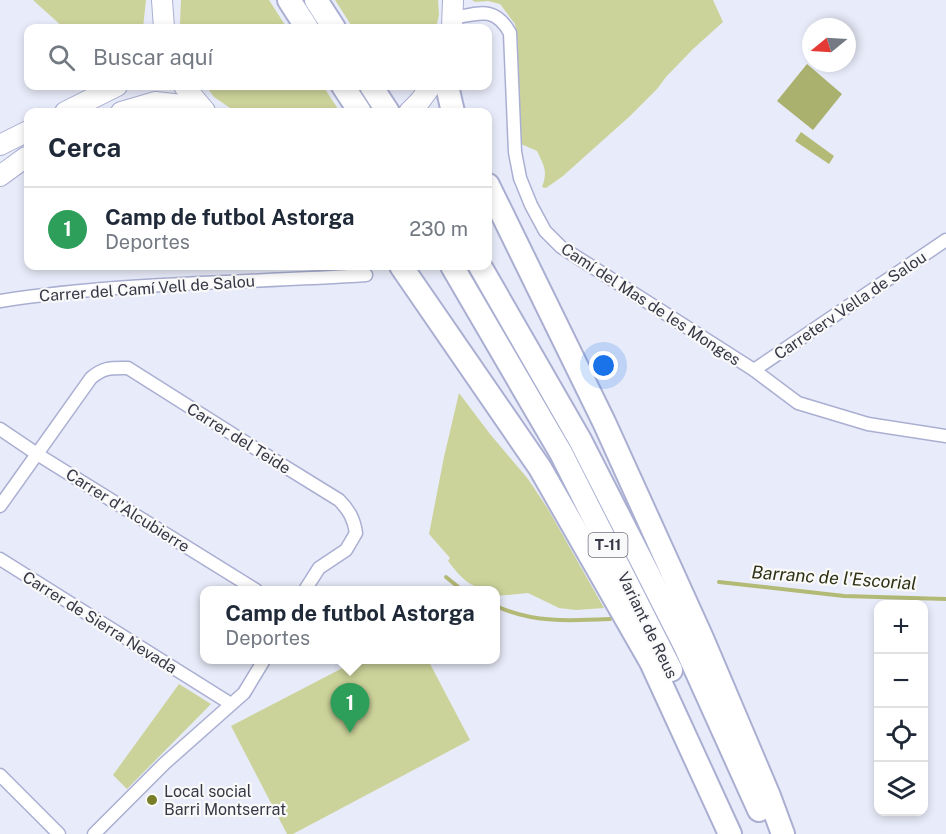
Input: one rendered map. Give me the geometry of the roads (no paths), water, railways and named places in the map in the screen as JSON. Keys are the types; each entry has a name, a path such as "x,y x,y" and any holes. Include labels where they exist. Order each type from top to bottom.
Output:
{"highway":[{"path":"288,0 304,24"},
{"path":"316,0 331,24"},
{"path":"346,90 357,108"},
{"path":"374,90 385,108"},
{"path":"448,90 452,108"},
{"path":"492,193 604,422 702,638 783,834"},
{"path":"404,270 540,468 651,662 730,834"},
{"name":"Variant de Reus","path":"454,270 561,453 665,656 744,834"},
{"name":"Variant de Reus","path":"482,270 580,440 638,553 685,646 768,834"}],"main road":[{"path":"162,0 162,24"},
{"path":"73,108 109,90"},
{"path":"187,90 201,108"},
{"path":"135,108 155,102 191,108"},
{"path":"0,145 24,132"},
{"path":"0,170 24,158"},
{"path":"0,176 24,158"}],"street":[{"name":"Camí del Mas de les Monges","path":"452,15 492,13 504,21 510,33 515,152 520,178 545,231 561,247 753,370 798,403 868,424 946,436"},
{"name":"Carreterv Vella de Salou","path":"753,370 946,240"},
{"name":"Carrer del Camí Vell de Salou","path":"0,301 94,289 366,275"},
{"name":"Carrer del Teide","path":"37,454 91,378 100,370 128,368 339,500 349,510 355,523 356,533 346,550 319,567 308,586"},
{"name":"Carrer d'Alcubierre","path":"0,429 248,586"},
{"path":"0,506 37,454"},
{"name":"Carrer de Sierra Nevada","path":"0,559 231,704"},
{"path":"94,834 165,763 244,693 262,664"},
{"path":"0,775 59,834"}],"waterway":[{"name":"Barranc de l'Escorial","path":"446,577 457,586"},
{"name":"Barranc de l'Escorial","path":"719,582 844,596 946,599"},
{"name":"Barranc de l'Escorial","path":"500,608 538,618 610,619"}],"place":[{"name":"Camp de futbol Astorga","path":"350,733"},
{"name":"Local social Barri Montserrat","path":"152,800"}]}
